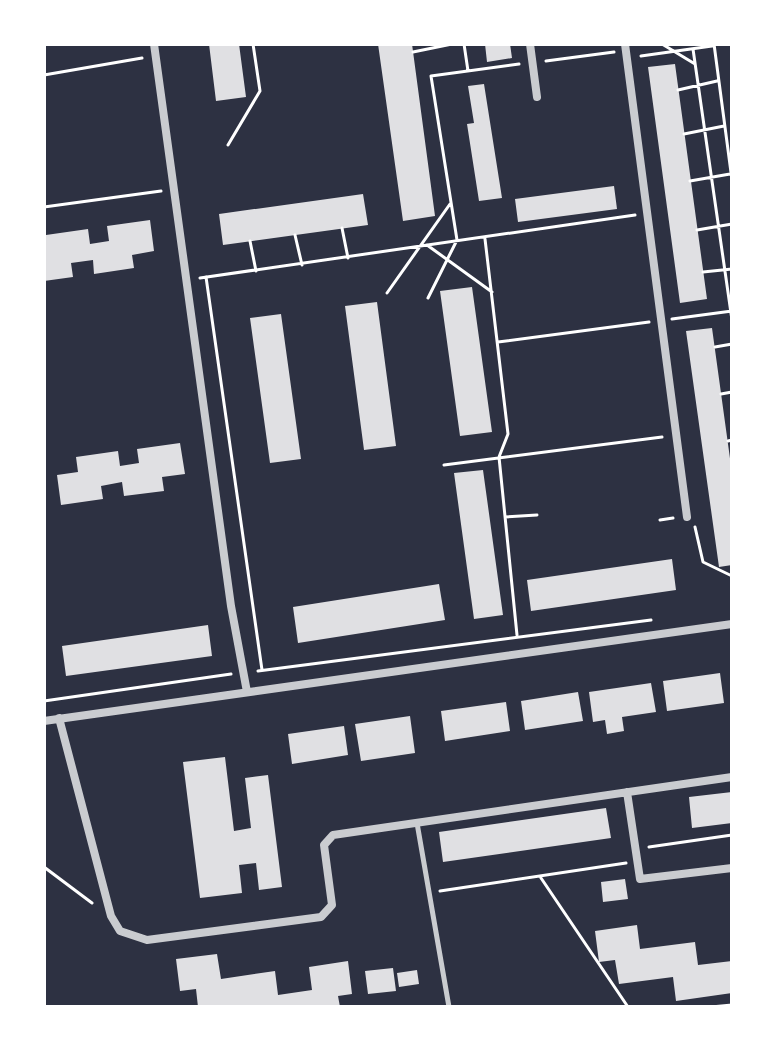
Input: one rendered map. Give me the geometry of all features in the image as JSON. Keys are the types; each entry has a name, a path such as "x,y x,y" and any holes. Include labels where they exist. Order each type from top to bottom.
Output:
{"street":[{"path":"154,44 247,692"},
{"path":"530,44 537,97"},
{"path":"626,51 687,517"},
{"path":"44,721 732,624"},
{"path":"59,718 111,916 120,931 147,940 321,917 332,905 324,845 333,835 732,777"},
{"path":"627,792 640,879 732,868"}],"lane":[{"path":"417,822 449,1007"}],"path":[{"path":"228,145 260,91 253,44"},
{"path":"413,52 452,44"},
{"path":"464,44 468,71"},
{"path":"662,44 695,64"},
{"path":"428,298 457,240 431,76 626,51 672,52 713,45 732,180"},
{"path":"693,49 732,320"},
{"path":"44,75 142,58"},
{"path":"678,90 719,80"},
{"path":"684,134 725,126"},
{"path":"690,181 731,174"},
{"path":"44,207 161,191"},
{"path":"387,293 450,204"},
{"path":"186,280 348,258 424,243 485,239 647,213"},
{"path":"697,230 732,224"},
{"path":"342,228 348,258"},
{"path":"295,235 302,265"},
{"path":"485,239 508,434 499,457 514,571 517,635"},
{"path":"250,241 256,271"},
{"path":"424,243 492,292"},
{"path":"703,272 732,269"},
{"path":"206,277 262,670 659,619"},
{"path":"498,342 731,311"},
{"path":"715,347 732,344"},
{"path":"721,394 732,392"},
{"path":"444,465 674,435"},
{"path":"505,517 537,515"},
{"path":"660,520 687,517 703,562 732,576"},
{"path":"44,701 243,673"},
{"path":"636,848 732,835"},
{"path":"428,892 541,878 638,861"},
{"path":"44,867 111,916"},
{"path":"541,878 628,1007"},
{"path":"711,1007 732,1005"}],"building":[{"path":"209,44 239,44 246,97 216,101"},
{"path":"378,44 412,44 435,216 403,221"},
{"path":"485,44 510,44 512,58 487,62"},
{"path":"675,64 707,299 680,303 648,67"},
{"path":"484,84 502,198 479,201 467,124 474,123 468,86"},
{"path":"614,186 617,209 518,222 515,199"},
{"path":"363,194 368,225 223,245 219,214"},
{"path":"150,220 154,251 132,255 134,268 94,274 93,260 71,263 73,277 44,281 46,235 88,229 90,244 109,241 107,226"},
{"path":"472,287 492,432 460,436 440,291"},
{"path":"377,302 396,446 364,450 345,306"},
{"path":"281,314 301,459 270,463 250,318"},
{"path":"712,328 732,473 732,565 719,567 686,331"},
{"path":"180,443 185,474 162,477 164,491 124,496 122,482 101,486 103,499 61,505 57,475 78,472 76,457 118,451 120,466 139,463 137,449"},
{"path":"483,470 503,615 474,619 454,473"},
{"path":"672,559 676,590 531,611 527,580"},
{"path":"439,584 445,620 298,643 293,607"},
{"path":"208,625 212,656 66,676 62,646"},
{"path":"720,673 724,703 667,711 663,681"},
{"path":"651,683 656,712 622,717 624,731 607,734 605,720 593,722 589,692"},
{"path":"578,692 583,721 525,730 521,701"},
{"path":"506,702 510,731 445,741 441,711"},
{"path":"410,716 415,753 361,761 355,724"},
{"path":"344,726 348,755 292,764 288,734"},
{"path":"225,757 234,831 251,828 245,778 268,775 282,887 259,890 256,863 239,865 242,893 200,898 183,762"},
{"path":"732,792 732,823 692,828 689,797"},
{"path":"606,808 611,838 443,862 439,832"},
{"path":"625,879 628,899 603,902 601,882"},
{"path":"637,925 640,949 695,942 698,965 732,961 732,993 676,1001 673,977 619,984 615,960 599,962 595,931"},
{"path":"217,954 221,979 275,971 278,995 312,990 309,967 348,961 352,994 338,996 340,1007 198,1007 196,989 180,991 176,959"},
{"path":"393,968 396,991 368,994 365,971"},
{"path":"417,970 419,984 399,987 397,973"}]}
